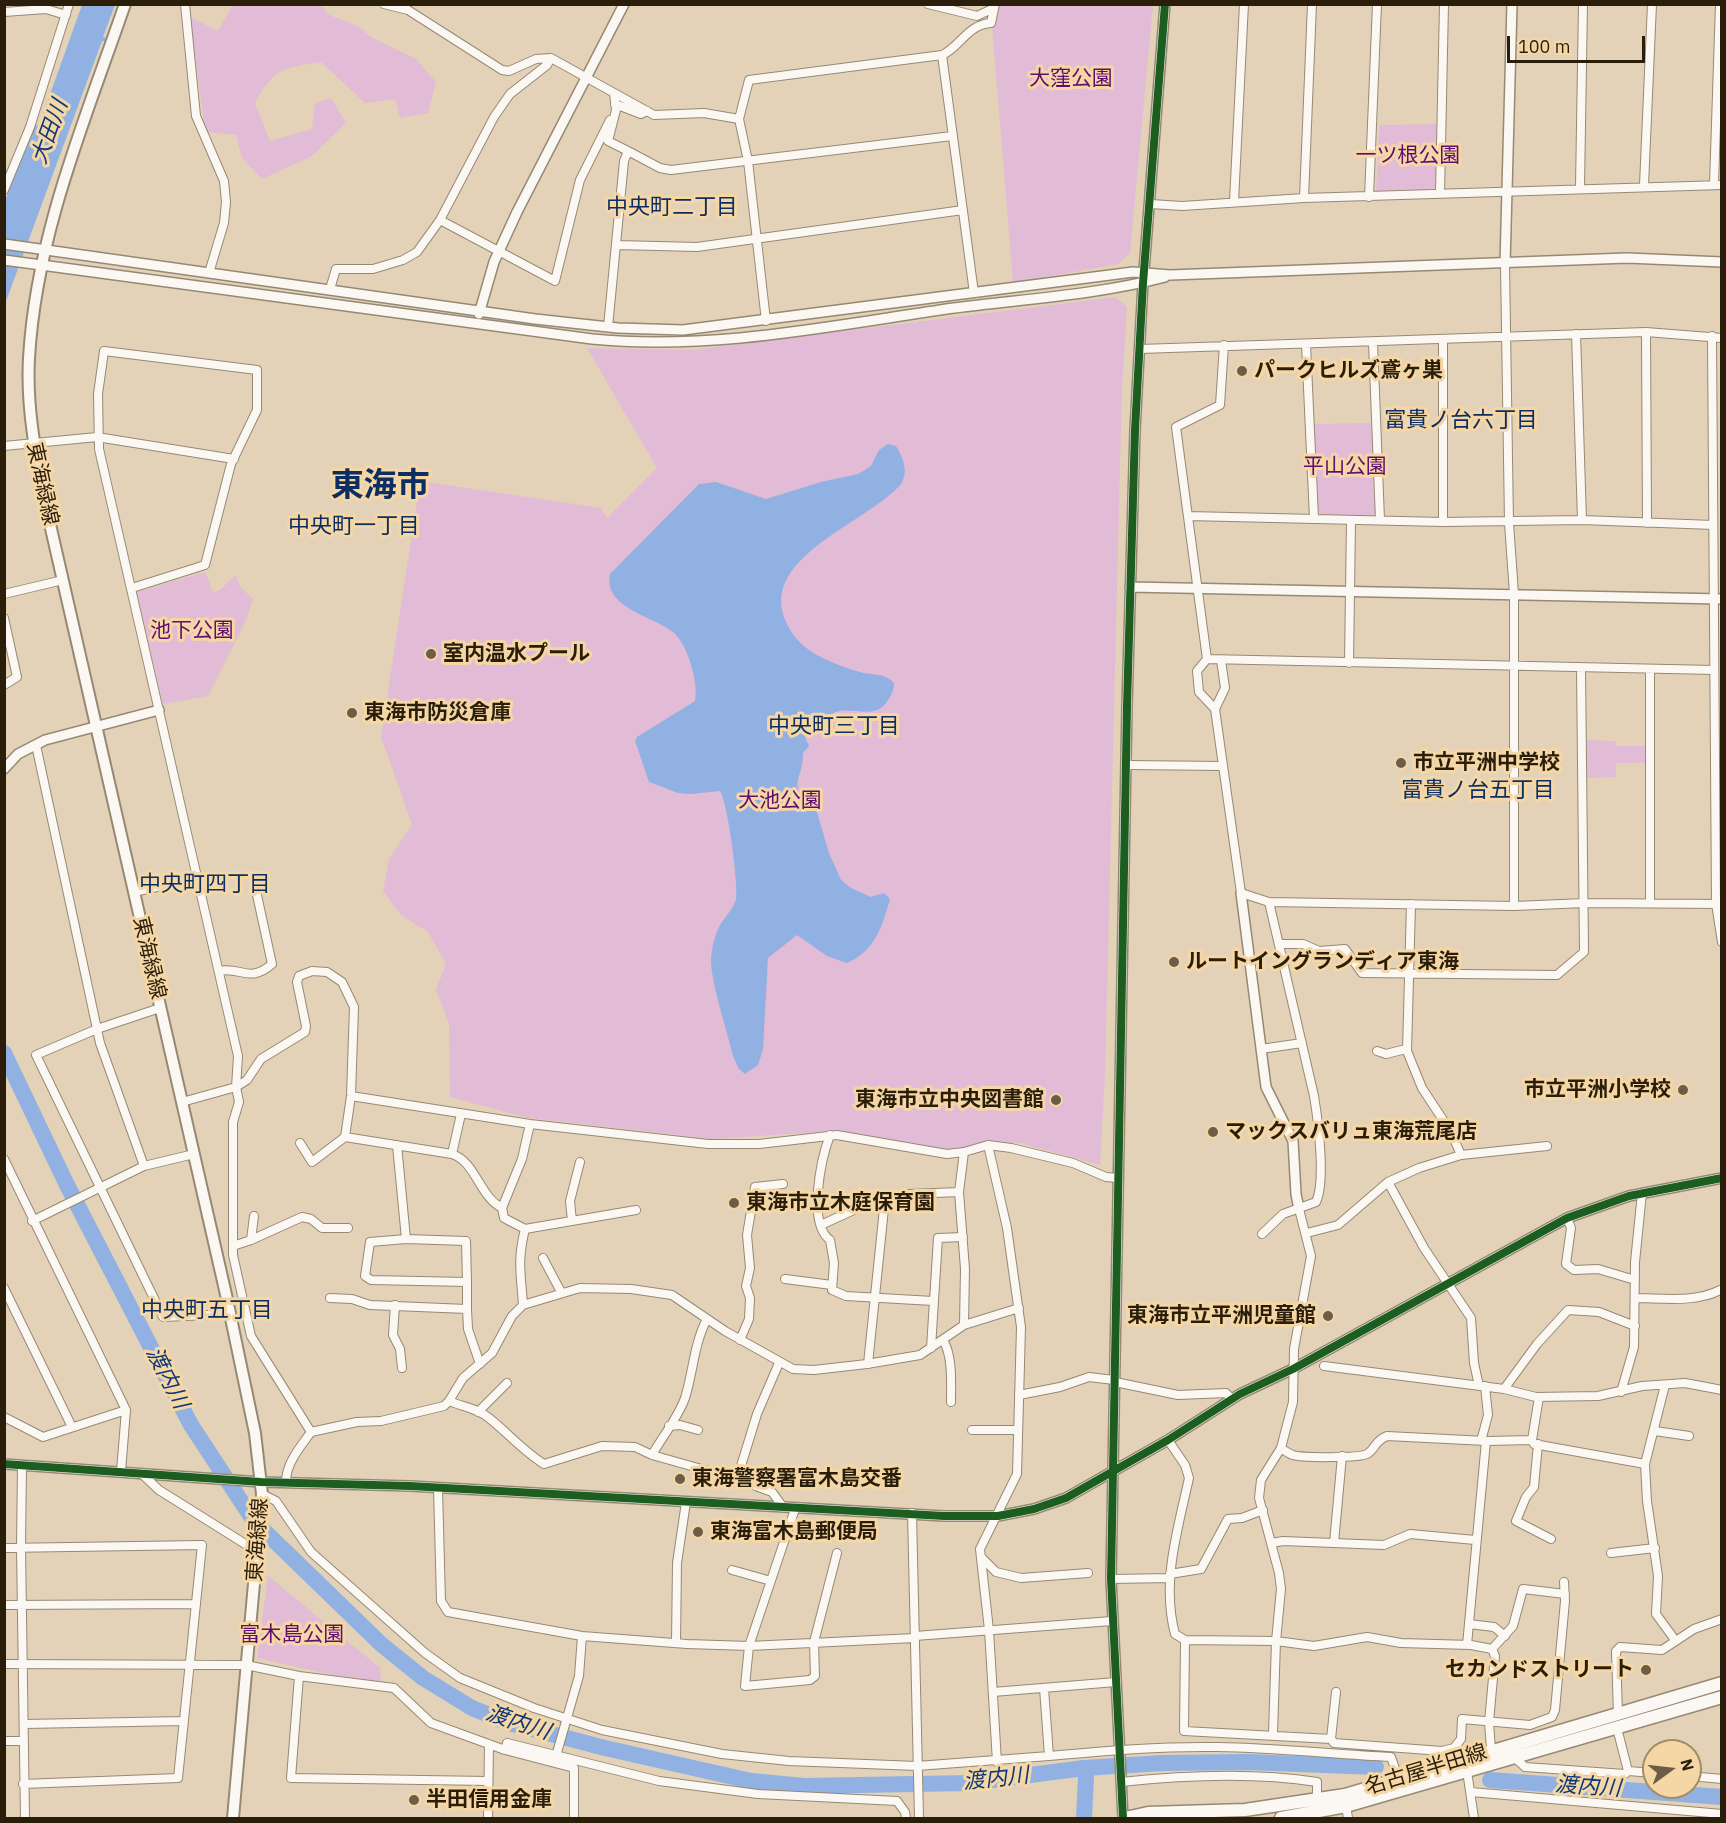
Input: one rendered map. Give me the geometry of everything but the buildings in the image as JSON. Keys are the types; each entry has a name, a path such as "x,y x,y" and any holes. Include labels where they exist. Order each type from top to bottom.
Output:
{"main road":[{"name":"東海緑線","path":"125,4 80,131 44,250 28,359 33,442 255,1433 262,1494 261,1513 233,1818"},
{"name":"名古屋半田線","path":"1281,1818 1347,1812 1514,1757 1722,1683"},
{"name":"名古屋半田線","path":"1124,1818 1148,1813 1245,1810 1317,1800 1398,1780 1491,1750 1722,1697"}],"street":[{"path":"4,190 30,127 69,4"},
{"path":"185,4 196,116 224,181 226,202 224,224 209,273"},
{"path":"384,4 408,10 502,70 509,71 536,59 551,58 654,115 704,113 740,118"},
{"path":"477,325 479,310 498,252 624,4"},
{"path":"928,4 977,16 994,6"},
{"path":"1124,1818 1111,1579 1130,587 1134,430 1165,4"},
{"path":"1233,201 1244,4"},
{"path":"1304,198 1312,4"},
{"path":"1369,197 1377,4"},
{"path":"1440,193 1444,4"},
{"path":"1512,4 1505,264 1509,523 1514,594 1514,906"},
{"path":"1581,187 1583,4"},
{"path":"1644,185 1652,4"},
{"path":"1151,204 1182,206 1304,198 1718,184 1720,4"},
{"path":"766,321 748,161 740,118 749,80 942,55 959,38 984,23 991,22 994,6"},
{"path":"4,12 46,7 66,15"},
{"path":"942,55 974,293"},
{"path":"330,289 336,268 373,269 403,260 417,252 440,220 494,117 510,94 547,65 551,58"},
{"path":"614,93 615,104 608,141 671,170 952,136"},
{"path":"615,104 640,114 647,111"},
{"path":"440,220 555,282 580,180 599,138 610,120 613,120"},
{"path":"608,327 624,161 628,151"},
{"path":"617,245 697,247 963,210"},
{"path":"4,244 608,327 683,330 1144,272 1170,275 1628,258 1722,262"},
{"path":"4,260 477,325 606,340 704,340 768,334 1143,283 1170,275"},
{"path":"1140,349 1646,332 1722,338"},
{"path":"1646,332 1647,523"},
{"path":"1576,334 1582,520"},
{"path":"1712,336 1713,525 1718,599 1714,670 1718,754 1719,904 1722,942"},
{"path":"1443,340 1443,522"},
{"path":"1374,342 1380,520"},
{"path":"1306,344 1314,518"},
{"path":"1215,709 1199,692 1197,671 1207,659 1176,427 1220,405 1224,345"},
{"path":"132,588 205,565 234,459 257,410 257,370 104,351 98,394 97,437 238,1056 236,1087 238,1102 233,1122 233,1246 236,1273 250,1336 311,1431"},
{"path":"4,446 97,437 234,459"},
{"path":"1188,516 1509,523 1582,520 1713,525"},
{"path":"1349,663 1351,520"},
{"path":"4,594 63,580"},
{"path":"1130,587 1718,599"},
{"path":"4,618 17,677 4,685"},
{"path":"1207,659 1714,670"},
{"path":"1221,660 1225,688 1215,709 1261,1049 1269,1097 1293,1141 1296,1194 1307,1233 1311,1263 1293,1369 1293,1402 1281,1448 1261,1480 1259,1498 1272,1543 1281,1589 1276,1641 1274,1734"},
{"path":"1280,944 1303,944 1319,951 1345,949 1362,973 1557,975 1584,952 1586,903 1581,668"},
{"path":"1650,669 1650,903"},
{"path":"4,769 18,754 36,745 159,710"},
{"path":"36,745 97,1029 144,1166"},
{"path":"1126,765 1223,766"},
{"path":"135,892 197,878"},
{"path":"1241,893 1248,893 1269,902 1514,906 1586,903 1719,904"},
{"path":"219,970 229,969 244,975 266,969 272,964 257,895"},
{"path":"1262,1234 1283,1214 1312,1206 1318,1196 1320,1166 1319,1124 1269,902"},
{"path":"1411,904 1407,1049 1422,1088 1451,1132 1461,1155"},
{"path":"182,1102 236,1087 247,1080 261,1059 305,1032 306,1026 297,982 299,976 312,971 327,972 342,982 350,994 354,1007 351,1096 345,1137 312,1162 300,1143"},
{"path":"160,1008 97,1029 36,1054 97,1188 164,1317 230,1314"},
{"path":"1261,1049 1302,1043"},
{"path":"1377,1051 1386,1054 1407,1049"},
{"path":"351,1096 584,1132 718,1144 759,1144 830,1135 947,1154 988,1145 1073,1162 1106,1177 1118,1178"},
{"path":"452,1154 461,1114"},
{"path":"501,1208 522,1159 530,1124"},
{"path":"830,1135 818,1186 823,1235 830,1240 834,1263 832,1290 846,1296 933,1301"},
{"path":"345,1137 452,1154 466,1163 488,1197 501,1208 504,1218 525,1229 636,1210"},
{"path":"397,1145 406,1239"},
{"path":"988,1145 1007,1228 1021,1327 1017,1474 998,1516 981,1545 997,1762"},
{"path":"1307,1233 1338,1225 1388,1182 1419,1168 1461,1155 1547,1146"},
{"path":"964,1152 959,1191 963,1238 964,1324"},
{"path":"32,1221 144,1166 194,1154"},
{"path":"4,1159 32,1221 126,1410 121,1470"},
{"path":"572,1221 570,1201 580,1162"},
{"path":"4,1464 121,1470 261,1482 286,1480 795,1509 962,1517 998,1516 1034,1509 1066,1498 1168,1440 1232,1399 1293,1369 1567,1218 1642,1193 1722,1178"},
{"path":"1388,1182 1424,1248 1471,1318 1474,1363 1488,1415 1483,1441 1467,1645"},
{"path":"740,1340 749,1319 750,1298 746,1286 750,1268 747,1235 755,1187 783,1185"},
{"path":"821,1225 885,1198 959,1191"},
{"path":"1621,1392 1634,1347 1635,1280 1642,1193"},
{"path":"868,1364 885,1198"},
{"path":"251,1240 254,1216"},
{"path":"233,1246 302,1217 311,1219 325,1228 348,1228"},
{"path":"1567,1218 1571,1228 1566,1264 1574,1270 1598,1269 1635,1280"},
{"path":"523,1305 518,1274 519,1251 525,1229"},
{"path":"931,1348 938,1238 963,1238"},
{"path":"467,1282 371,1280 365,1276 370,1242 406,1239 466,1241 467,1282 466,1309 468,1329 480,1364"},
{"path":"543,1258 561,1292"},
{"path":"785,1279 832,1285"},
{"path":"4,1288 72,1427"},
{"path":"286,1480 286,1472 293,1458 311,1431 357,1422 381,1421 444,1406 463,1378 492,1353 512,1316 523,1305 561,1292 588,1288 668,1293 779,1363 793,1369 814,1370 868,1364 920,1354 964,1324 1019,1308"},
{"path":"1635,1298 1688,1298 1711,1295 1720,1290"},
{"path":"330,1298 352,1299 370,1305 466,1309"},
{"path":"395,1305 393,1335 400,1349 402,1368"},
{"path":"1504,1389 1537,1344 1568,1310 1599,1312 1635,1326"},
{"path":"652,1455 686,1396 686,1385 697,1356 699,1336 707,1319"},
{"path":"943,1340 946,1345 951,1378 951,1402"},
{"path":"737,1479 757,1414 779,1363"},
{"path":"1324,1366 1504,1389 1539,1397 1598,1396 1665,1384 1686,1383 1722,1390"},
{"path":"1020,1395 1060,1387 1089,1377 1178,1395 1226,1393 1232,1399"},
{"path":"478,1412 507,1383"},
{"path":"1665,1384 1645,1464 1647,1501 1658,1576 1656,1614 1675,1640"},
{"path":"1539,1397 1533,1487 1516,1521 1551,1539"},
{"path":"449,1401 478,1412 544,1464 602,1446 635,1447 652,1455 737,1479 772,1492 783,1508"},
{"path":"4,1417 43,1437 126,1410"},
{"path":"669,1425 680,1425 698,1430"},
{"path":"972,1430 1018,1430"},
{"path":"1655,1431 1689,1436"},
{"path":"1281,1448 1292,1455 1307,1458 1321,1455 1359,1457 1370,1453 1378,1440 1387,1436 1535,1442 1645,1464"},
{"path":"1168,1440 1185,1465 1189,1478 1170,1576 1175,1634 1185,1640 1276,1641 1314,1646 1367,1636 1401,1642 1467,1645 1492,1649"},
{"path":"1334,1543 1342,1456"},
{"path":"22,1465 25,1818"},
{"path":"141,1473 159,1490 259,1546"},
{"path":"438,1488 441,1601 448,1612 582,1636 749,1646 915,1637 1112,1621"},
{"path":"262,1494 276,1501 312,1552 424,1653 460,1678 566,1721 722,1754 789,1761 917,1766 997,1762 1119,1749 1218,1747 1391,1757 1398,1780"},
{"path":"676,1643 677,1563 686,1502"},
{"path":"795,1509 749,1646 745,1686 810,1680 815,1676 814,1642 837,1553"},
{"path":"1111,1579 1170,1576 1201,1569 1228,1519 1242,1518 1263,1510"},
{"path":"912,1513 919,1818"},
{"path":"1272,1543 1384,1545 1410,1534 1476,1540"},
{"path":"4,1548 202,1545 178,1778 24,1784"},
{"path":"1611,1553 1655,1548"},
{"path":"981,1557 996,1572 1022,1578 1088,1573"},
{"path":"732,1570 771,1581"},
{"path":"1185,1640 1184,1731 1274,1734 1331,1739 1334,1743 1442,1751 1454,1748 1461,1739 1462,1719 1530,1725 1548,1720 1553,1715 1564,1582"},
{"path":"1492,1649 1505,1636 1517,1617 1523,1589 1564,1594"},
{"path":"4,1605 196,1604"},
{"path":"1628,1771 1617,1721 1617,1651 1620,1647 1662,1650 1675,1640 1722,1619"},
{"path":"1469,1624 1494,1627 1505,1636"},
{"path":"556,1756 579,1676 582,1636"},
{"path":"1491,1750 1489,1722 1496,1656 1492,1649"},
{"path":"4,1664 246,1665 299,1676 394,1688 431,1723 505,1750 574,1768 574,1818"},
{"path":"299,1676 291,1778 488,1781"},
{"path":"993,1692 1116,1682"},
{"path":"1044,1688 1049,1756"},
{"path":"1331,1739 1336,1692"},
{"path":"25,1724 184,1721"},
{"path":"4,1741 24,1741"},
{"path":"505,1750 507,1743 659,1781 720,1790 897,1802 905,1812 906,1818"},
{"path":"488,1818 489,1744"},
{"path":"1514,1757 1525,1767 1625,1774 1628,1771 1642,1772"},
{"path":"1467,1771 1474,1818"},
{"path":"1121,1780 1213,1776 1301,1779 1317,1782 1317,1800"},
{"path":"1702,1777 1722,1779"},
{"path":"1471,1792 1722,1814"}],"green space":[{"path":"233,5 321,5 329,15 358,26 371,37 416,59 436,82 428,113 400,118 395,99 365,103 321,62 297,66 280,72 268,82 255,103 270,141 312,129 315,103 331,98 346,123 312,156 262,179 242,158 236,135 205,132 190,17 218,31"},
{"name":"大窪公園","path":"998,5 1153,5 1130,253 1118,264 1013,283 992,26"},
{"name":"一ツ根公園","path":"1438,124 1437,188 1376,193 1379,125"},
{"name":"大池公園","path":"1115,297 1127,307 1122,387 1105,1073 1100,1165 1020,1143 993,1143 951,1151 834,1131 712,1139 529,1118 450,1097 449,1023 436,990 446,964 428,932 401,915 383,891 389,859 412,824 381,737 420,481 601,508 607,518 657,468 587,348 692,350"},
{"name":"平山公園","path":"1372,423 1375,513 1372,516 1321,515 1318,510 1314,424"},
{"name":"池下公園","path":"205,572 213,592 220,590 236,575 240,587 253,599 247,618 208,696 163,704 137,592"},
{"path":"1586,740 1615,741 1616,746 1647,746 1647,763 1616,763 1616,777 1586,778"},
{"name":"富木島公園","path":"268,1576 380,1668 381,1686 257,1658"}],"water":[{"name":"大田川","path":"82,5 115,5 103,37 106,38 105,41 102,41 5,304 5,201 34,126 39,125"},
{"path":"888,444 896,446 903,460 905,474 901,484 886,498 803,558 789,575 782,595 786,623 806,648 838,665 882,676 894,683 889,698 877,710 836,712 808,727 805,737 809,746 803,753 798,780 799,791 808,808 816,809 829,853 841,880 851,888 871,897 884,893 890,899 884,919 871,945 857,958 847,963 827,956 797,935 768,958 763,1049 758,1065 745,1074 739,1069 733,1056 711,962 717,931 736,899 734,861 723,797 720,791 678,793 649,782 635,741 637,737 695,701 696,693 691,664 683,645 673,632 631,610 614,595 610,586 610,574 699,484 716,482 766,499 821,482 858,474 871,466 879,450"}],"waterway":[{"name":"渡内川","path":"4,1053 67,1185 191,1425 254,1521 382,1645 423,1678 472,1708 509,1723 605,1748 751,1781 804,1786 969,1783 1084,1768 1162,1763 1248,1762 1376,1767"},
{"path":"1084,1768 1086,1776 1084,1818"},
{"name":"渡内川","path":"1490,1780 1722,1797"}],"cycle path":[{"path":"1123,1818 1111,1579 1127,706 1135,430 1143,283 1165,4"},
{"path":"4,1464 261,1482 410,1486 944,1516 998,1516 1034,1509 1066,1498 1168,1440 1240,1394 1293,1369 1567,1218 1629,1196 1722,1178"}],"place":[{"name":"パークヒルズ鳶ヶ巣","path":"1242,371"},
{"name":"室内温水プール","path":"431,654"},
{"name":"東海市防災倉庫","path":"352,713"},
{"name":"市立平洲中学校","path":"1401,763"},
{"name":"ルートイングランディア東海","path":"1174,962"},
{"name":"市立平洲小学校","path":"1683,1090"},
{"name":"東海市立中央図書館","path":"1056,1100"},
{"name":"マックスバリュ東海荒尾店","path":"1213,1132"},
{"name":"東海市立木庭保育園","path":"734,1203"},
{"name":"東海市立平洲児童館","path":"1328,1316"},
{"name":"東海警察署富木島交番","path":"680,1479"},
{"name":"東海富木島郵便局","path":"698,1532"},
{"name":"セカンドストリート","path":"1646,1670"},
{"name":"半田信用金庫","path":"414,1800"}],"district":[{"name":"中央町二丁目","path":"672,208"},
{"name":"富貴ノ台六丁目","path":"1461,421"},
{"name":"東海市","path":"380,486"},
{"name":"中央町一丁目","path":"354,527"},
{"name":"中央町三丁目","path":"834,727"},
{"name":"富貴ノ台五丁目","path":"1478,791"},
{"name":"中央町四丁目","path":"205,885"},
{"name":"中央町五丁目","path":"207,1311"}]}
